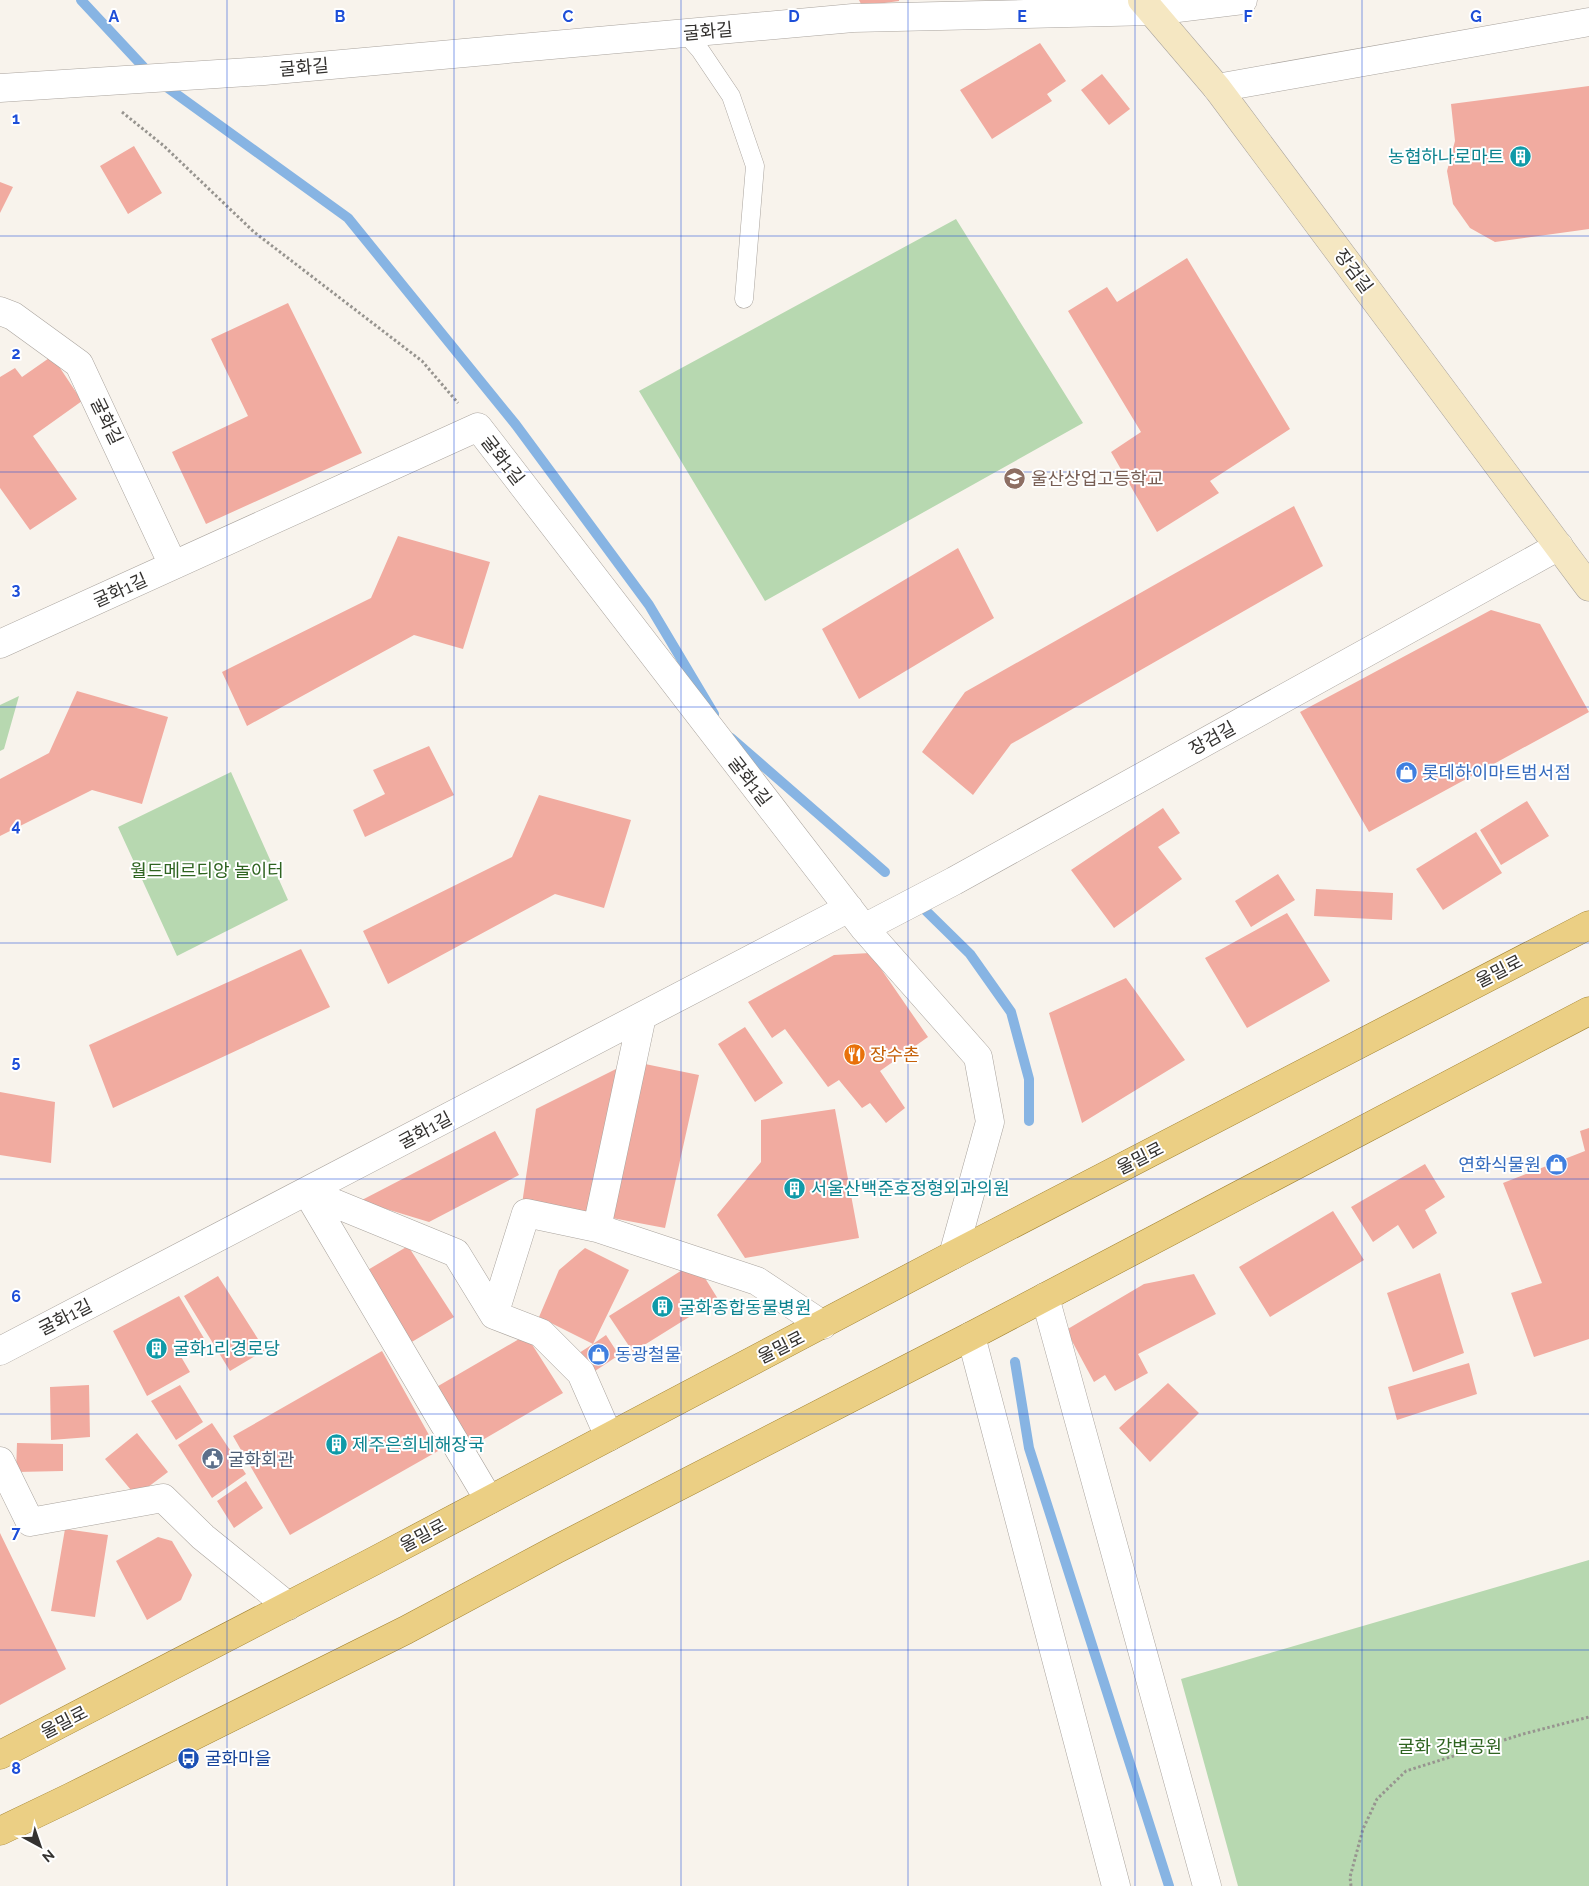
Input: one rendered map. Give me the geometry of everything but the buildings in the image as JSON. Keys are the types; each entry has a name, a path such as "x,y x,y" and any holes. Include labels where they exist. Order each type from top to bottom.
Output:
{"main road":[{"name":"장검길","path":"1147,6 1217,88 1589,587"},
{"name":"울밀로","path":"0,1755 1589,924"},
{"path":"0,1831 72,1798 406,1630 563,1545 971,1336 1589,1011"}],"street":[{"name":"굴화길","path":"0,88 264,71 853,18 1147,6 1243,0"},
{"path":"1217,88 1589,22"},
{"name":"굴화길","path":"0,311 13,316 79,364 174,565"},
{"name":"굴화1길","path":"0,644 478,427 856,918 978,1057 990,1122 953,1255"},
{"name":"장검길","path":"856,918 954,881 1559,546"},
{"name":"굴화1길","path":"0,1351 642,1016 856,918"},
{"path":"597,1228 642,1016"},
{"path":"307,1192 456,1253 494,1315 541,1334 581,1373 608,1436"},
{"path":"307,1192 489,1500"},
{"path":"494,1315 526,1213 597,1228 757,1281 823,1325"},
{"path":"1044,1297 1207,1886"},
{"path":"971,1336 1116,1886"},
{"path":"0,1461 30,1522 163,1498 203,1537 288,1606"}],"lane":[{"path":"685,33 700,50 731,96 755,166 744,299"}],"path":[{"path":"104,81 116,107 164,146 254,232 422,361 478,427"},
{"path":"1351,1886 1350,1877 1364,1829 1376,1800 1406,1771 1523,1734 1589,1717"}],"green space":[{"path":"956,219 1083,423 765,601 639,391"},
{"path":"19,696 4,749 0,751 0,705"},
{"name":"월드메르디앙 놀이터","path":"231,772 288,900 177,956 118,827"},
{"name":"굴화 강변공원","path":"1589,1560 1589,1886 1238,1886 1181,1679"}],"waterway":[{"path":"81,0 150,74"},
{"path":"161,83 348,218 516,425 649,605 714,714"},
{"path":"731,738 885,872"},
{"path":"918,903 970,954 1011,1012 1029,1079 1029,1121"},
{"path":"1015,1362 1029,1448 1169,1886"}],"place":[{"name":"농협하나로마트","path":"1520,156"},
{"name":"울산상업고등학교","path":"1015,478"},
{"name":"롯데하이마트범서점","path":"1406,772"},
{"name":"장수촌","path":"854,1054"},
{"name":"연화식물원","path":"1557,1164"},
{"name":"서울산백준호정형외과의원","path":"795,1188"},
{"name":"굴화종합동물병원","path":"663,1307"},
{"name":"굴화1리경로당","path":"157,1348"},
{"name":"동광철물","path":"599,1354"},
{"name":"제주은희네해장국","path":"336,1444"},
{"name":"굴화회관","path":"212,1459"},
{"name":"굴화마을","path":"189,1758"}]}
